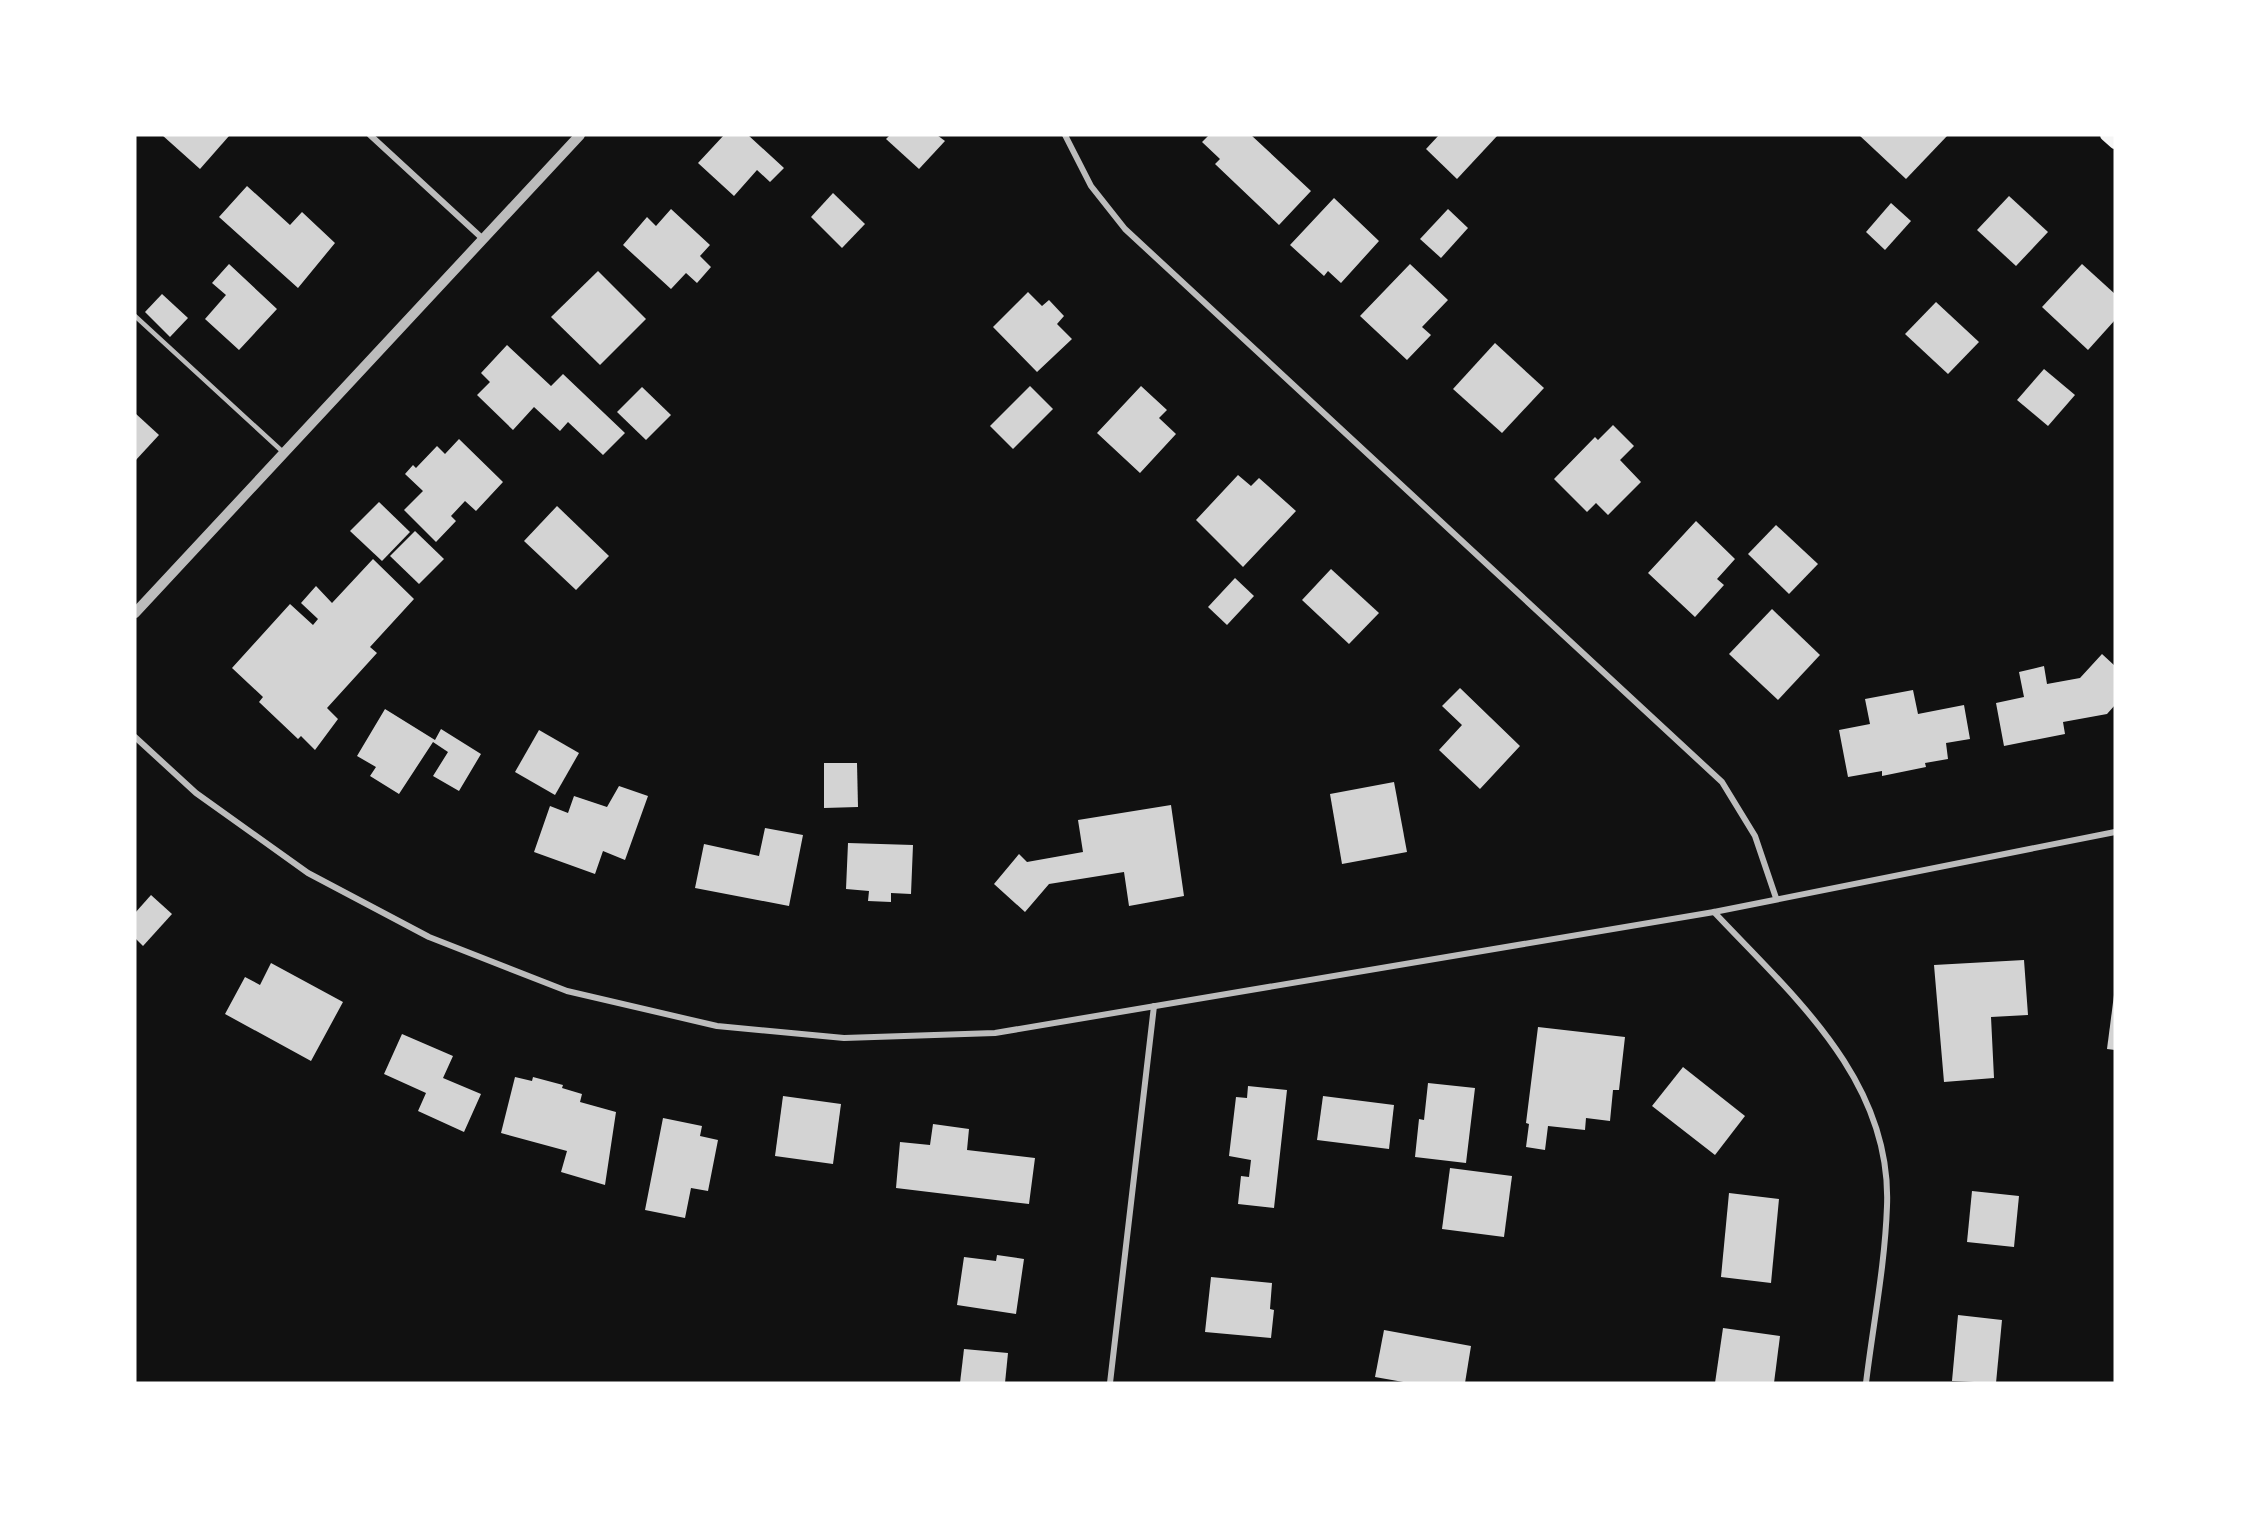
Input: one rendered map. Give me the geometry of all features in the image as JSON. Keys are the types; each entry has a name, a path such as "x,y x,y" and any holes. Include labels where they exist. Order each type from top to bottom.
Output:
{"main road":[{"path":"2106,135 2115,143"}],"street":[{"path":"370,135 483,239"},
{"path":"135,613 580,135"},
{"path":"1065,135 1091,186 1125,229 1722,783 1755,836 1776,898"},
{"path":"135,737 196,793 308,873 429,937 567,991 717,1026 844,1038 995,1033 1714,912 2115,832"},
{"path":"1714,912 1822,1026 1857,1080 1882,1147 1887,1205 1866,1383"},
{"path":"1110,1383 1154,1006"}],"lane":[{"path":"135,316 284,453"}],"building":[{"path":"162,135 228,135 229,136 200,169"},
{"path":"724,135 748,135 784,168 770,182 757,170 734,196 698,163"},
{"path":"890,135 937,135 945,141 919,169 886,139"},
{"path":"1209,135 1251,135 1311,191 1279,225 1215,164 1220,159 1202,142"},
{"path":"1439,135 1498,135 1457,179 1426,149"},
{"path":"1859,135 1948,135 1906,179"},
{"path":"247,186 290,225 302,212 335,243 298,288 219,217"},
{"path":"833,193 865,224 842,248 811,217"},
{"path":"2009,196 2048,232 2016,266 1977,230"},
{"path":"1334,198 1379,241 1341,283 1328,271 1324,276 1290,245"},
{"path":"1891,203 1911,221 1885,250 1866,232"},
{"path":"671,209 710,245 700,256 711,267 697,283 686,273 671,289 623,245 647,217 656,226"},
{"path":"1448,209 1468,228 1441,258 1420,239"},
{"path":"229,264 277,309 239,350 205,319 226,295 212,283"},
{"path":"1410,264 1448,300 1422,327 1431,335 1407,360 1360,316"},
{"path":"2082,264 2115,294 2115,320 2088,350 2042,307"},
{"path":"598,271 646,319 600,365 551,317"},
{"path":"1028,292 1042,306 1049,300 1064,316 1057,324 1072,339 1037,372 993,327"},
{"path":"162,294 188,318 170,337 145,312"},
{"path":"1936,302 1979,342 1948,374 1905,334"},
{"path":"1495,343 1544,388 1502,433 1453,389"},
{"path":"507,345 551,386 563,374 625,433 603,455 568,422 560,431 534,407 513,430 477,395 490,382 481,373"},
{"path":"2044,369 2075,395 2048,426 2017,400"},
{"path":"1030,386 1053,409 1013,449 990,426"},
{"path":"1141,386 1167,410 1159,418 1176,434 1140,473 1097,433"},
{"path":"642,387 671,415 646,440 617,412"},
{"path":"135,413 159,435 135,461"},
{"path":"1613,425 1634,446 1620,460 1641,482 1608,515 1596,503 1587,512 1554,479 1595,437 1598,440"},
{"path":"459,439 503,482 476,511 465,501 451,516 456,521 436,542 404,510 423,491 405,474 413,465 416,468 437,446 445,454"},
{"path":"1238,475 1251,486 1259,478 1296,511 1243,567 1196,520"},
{"path":"379,502 410,532 382,561 350,531"},
{"path":"557,506 609,556 576,590 524,541"},
{"path":"1696,521 1735,559 1717,579 1724,585 1695,617 1648,573"},
{"path":"1776,525 1818,564 1789,594 1748,554"},
{"path":"415,531 444,559 419,584 390,556"},
{"path":"373,559 414,599 370,647 377,653 327,708 338,719 315,750 301,736 298,739 259,702 263,697 232,668 290,604 313,625 318,619 301,603 316,586 332,603"},
{"path":"1331,569 1379,613 1349,644 1302,600"},
{"path":"1235,578 1254,596 1227,625 1208,607"},
{"path":"1772,609 1820,655 1778,700 1729,654"},
{"path":"2102,654 2115,666 2115,705 2107,714 2063,722 2065,734 2004,746 1996,703 2024,697 2019,672 2044,666 2047,684 2080,678"},
{"path":"1460,688 1520,746 1480,789 1439,750 1462,725 1442,706"},
{"path":"1913,690 1918,714 1964,705 1970,739 1946,743 1948,759 1925,763 1926,767 1882,776 1882,771 1848,777 1839,730 1870,724 1865,699"},
{"path":"385,709 435,740 441,729 481,754 459,791 433,776 448,752 433,742 399,794 370,776 376,767 357,756"},
{"path":"539,730 579,753 555,795 515,772"},
{"path":"824,763 857,763 858,807 824,808"},
{"path":"1394,782 1407,852 1342,864 1330,794"},
{"path":"619,786 648,796 625,860 603,851 595,874 534,852 550,806 568,813 574,796 607,807"},
{"path":"1171,805 1184,896 1129,906 1124,872 1049,884 1025,912 994,884 1019,854 1027,862 1083,852 1078,820"},
{"path":"765,828 803,835 789,906 695,888 704,844 759,856"},
{"path":"848,843 913,845 911,894 891,893 891,902 868,901 869,891 846,889"},
{"path":"151,895 172,914 143,946 135,938 135,913"},
{"path":"2024,960 2028,1015 1991,1017 1994,1078 1944,1082 1934,965"},
{"path":"271,963 343,1002 311,1061 225,1014 245,977 260,985"},
{"path":"2115,995 2115,1050 2107,1049"},
{"path":"1538,1027 1625,1037 1619,1090 1613,1090 1610,1121 1586,1118 1585,1130 1548,1126 1545,1150 1526,1147 1529,1124 1526,1123"},
{"path":"402,1034 453,1056 443,1078 481,1094 464,1132 418,1111 426,1093 384,1074"},
{"path":"1683,1067 1745,1116 1715,1155 1652,1106"},
{"path":"515,1077 532,1081 533,1077 563,1085 562,1088 582,1094 580,1102 616,1112 605,1185 561,1172 567,1151 501,1133"},
{"path":"1428,1083 1475,1088 1466,1163 1415,1157 1419,1119 1424,1120"},
{"path":"1248,1086 1287,1090 1274,1208 1238,1204 1241,1176 1249,1177 1251,1160 1229,1156 1236,1097 1247,1098"},
{"path":"783,1096 841,1104 833,1164 775,1156"},
{"path":"1323,1096 1394,1105 1389,1149 1317,1140"},
{"path":"663,1118 702,1126 700,1136 718,1140 708,1191 691,1188 685,1218 645,1210"},
{"path":"933,1124 969,1129 967,1150 1035,1158 1029,1204 896,1188 900,1142 930,1145"},
{"path":"1450,1168 1512,1176 1504,1237 1442,1229"},
{"path":"1972,1191 2019,1196 2014,1247 1967,1242"},
{"path":"1729,1193 1779,1199 1771,1283 1721,1277"},
{"path":"997,1255 1024,1259 1016,1314 957,1305 964,1257 996,1261"},
{"path":"1211,1277 1272,1283 1270,1309 1274,1310 1271,1338 1205,1332"},
{"path":"1958,1315 2002,1320 1996,1383 1952,1381"},
{"path":"1723,1328 1780,1336 1774,1383 1715,1383"},
{"path":"1384,1330 1471,1346 1465,1383 1409,1383 1375,1377"},
{"path":"964,1349 1008,1353 1005,1383 960,1383"}]}
